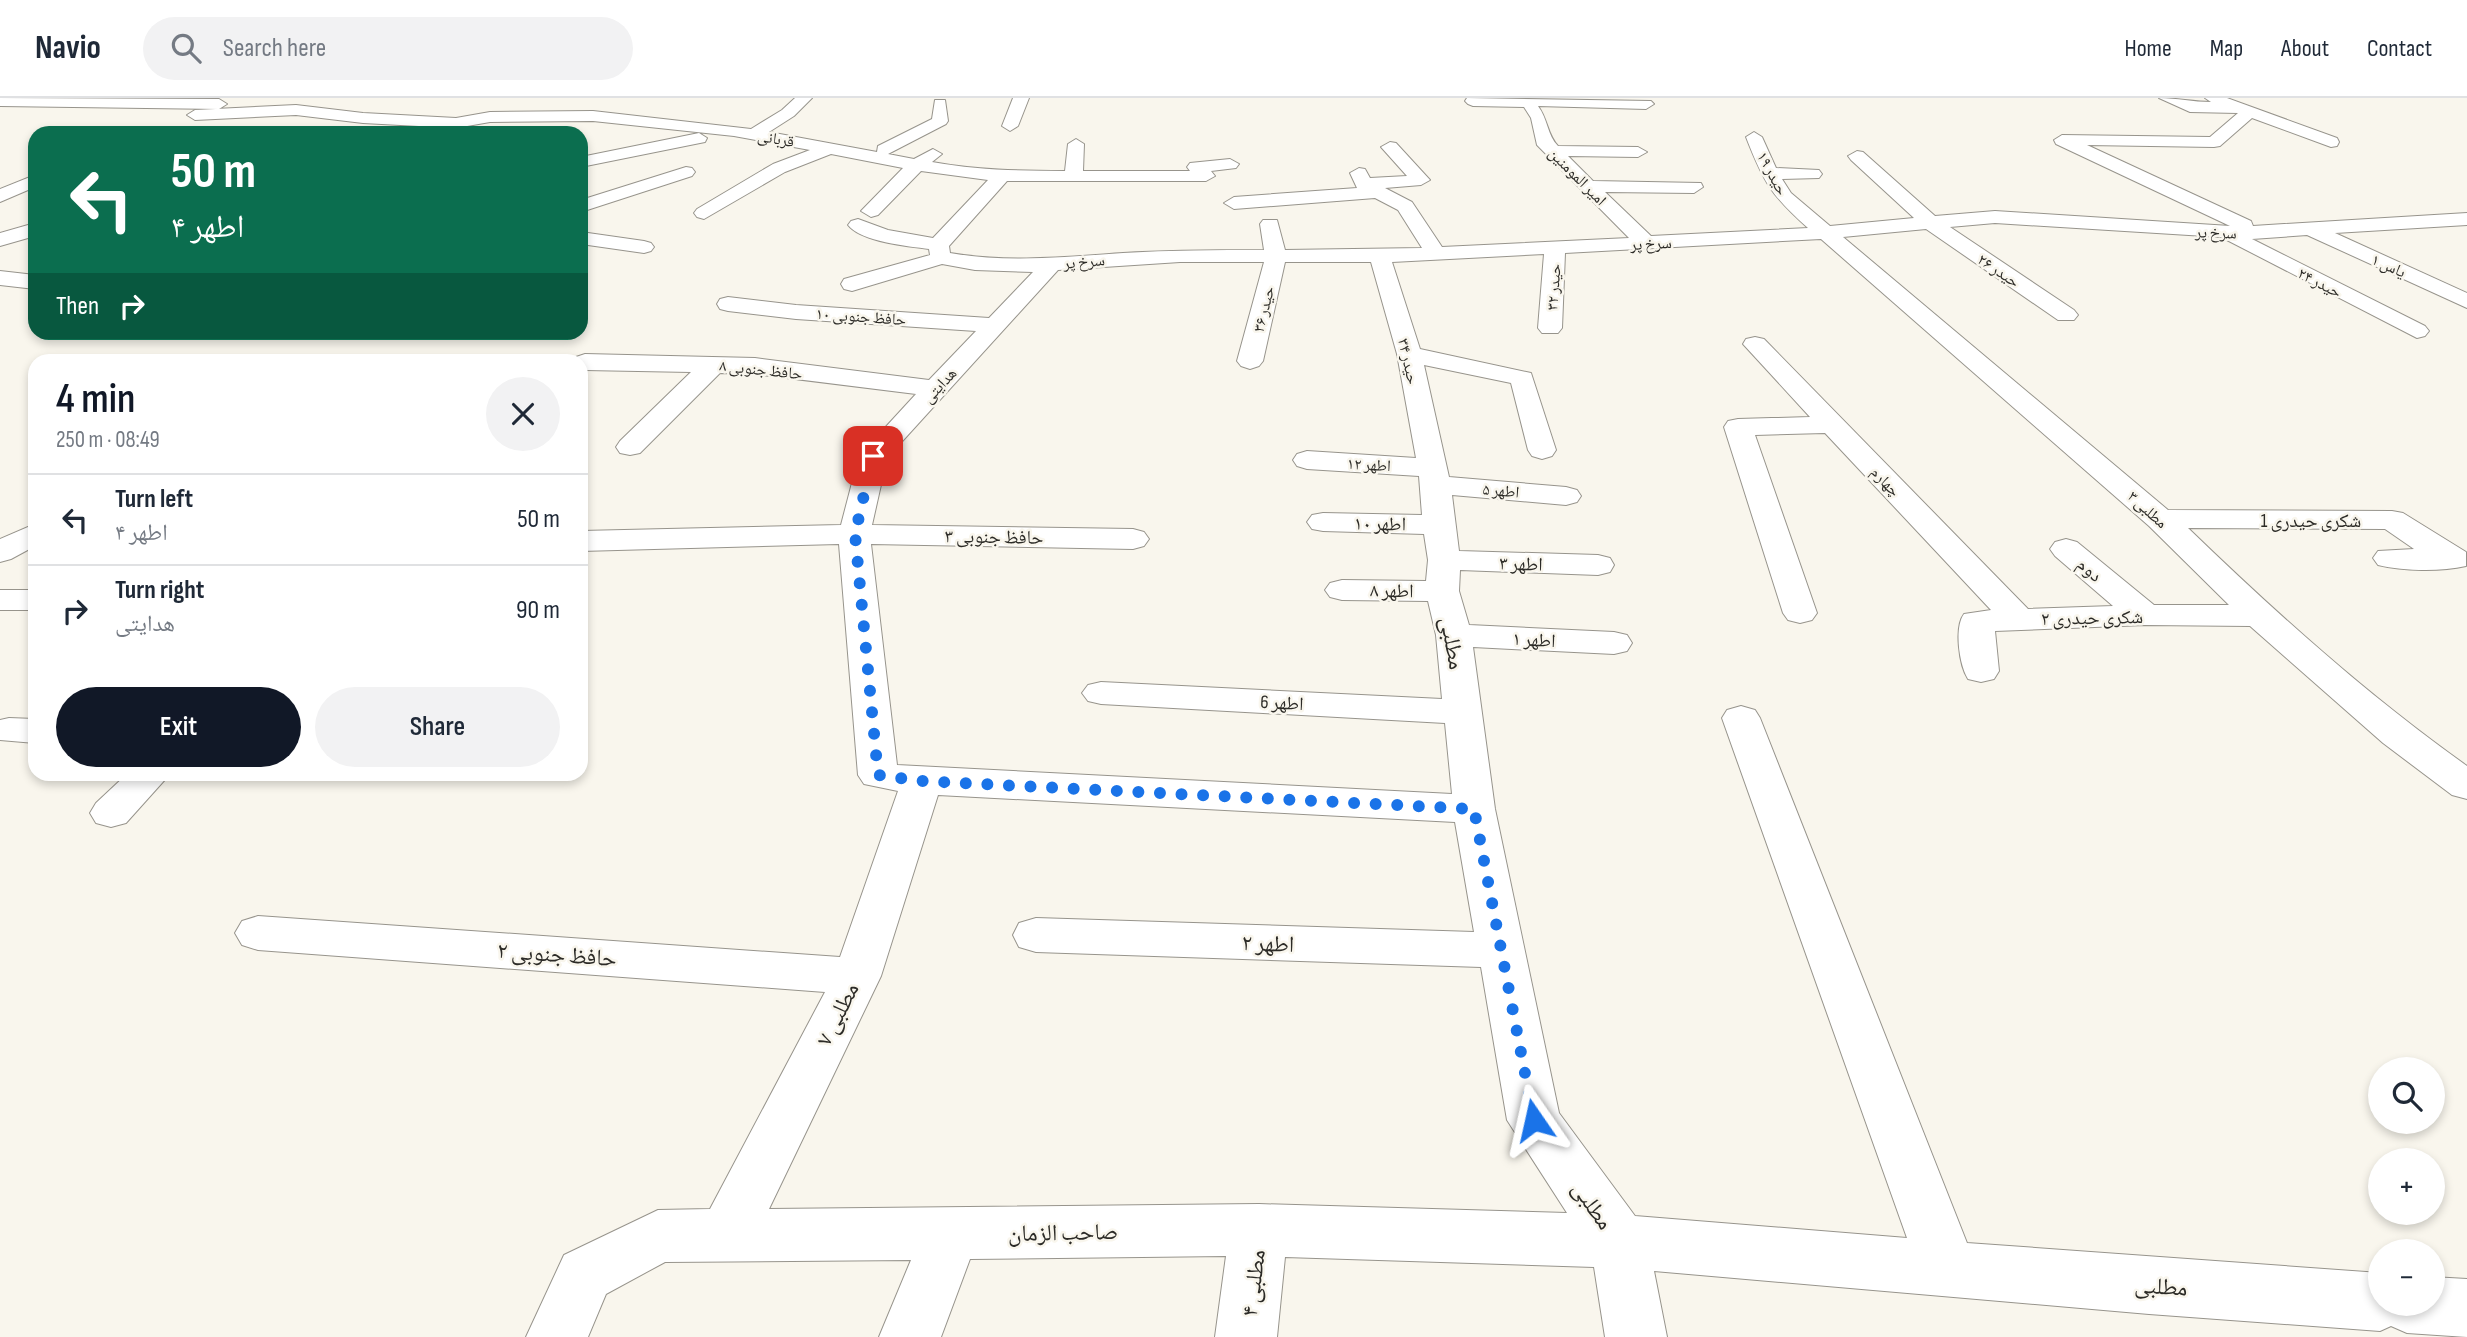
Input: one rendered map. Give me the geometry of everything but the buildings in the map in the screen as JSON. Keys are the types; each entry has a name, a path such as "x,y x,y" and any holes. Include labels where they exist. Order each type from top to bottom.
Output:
{"street":[{"path":"296,110 310,98"},
{"path":"755,134 788,113 804,98"},
{"path":"1010,126 1021,98"},
{"path":"2167,98 2190,107 2242,109"},
{"path":"2214,98 2331,142"},
{"path":"0,101 226,101"},
{"name":"قربانی","path":"226,101 189,117 296,110 435,126"},
{"path":"1474,101 1646,104"},
{"name":"امیر المومنین","path":"1526,101 1539,118 1543,141 1646,243"},
{"path":"319,126 393,102"},
{"path":"593,116 615,102"},
{"path":"872,156 926,131 940,121 940,103"},
{"path":"2242,109 2214,142 2062,140 2259,232"},
{"name":"قربانی","path":"459,126 490,117 593,116 755,134 915,164 1002,176 1206,176 1196,167 1230,164"},
{"path":"588,161 734,131"},
{"name":"حیدر ۱۹","path":"1754,137 1769,173 1784,197 1828,233"},
{"path":"915,164 951,144"},
{"path":"1073,178 1076,144"},
{"path":"1234,203 1366,183 1421,180 1390,147"},
{"path":"704,213 779,168 831,148"},
{"path":"1553,151 1638,152"},
{"name":"حیدر ۲۶","path":"1857,156 1932,224 2066,315"},
{"name":"سرخ پر","path":"915,164 903,180 864,218 883,235 975,264 1019,266 1180,256 1276,257 1332,247 1380,256 1646,243 1792,244 1828,233 1995,217 2223,232 2310,230 2467,219"},
{"path":"588,203 686,172"},
{"path":"1769,173 1813,174"},
{"path":"852,284 940,251 1002,176"},
{"path":"0,196 28,183"},
{"path":"1366,183 1405,206 1435,252"},
{"path":"594,185 620,191"},
{"path":"1587,186 1694,187"},
{"path":"0,240 21,216"},
{"path":"1270,224 1276,257"},
{"path":"2410,224 2444,238"},
{"name":"یاس ۱","path":"2310,230 2467,301"},
{"name":"حیدر ۲۴","path":"2223,232 2417,331"},
{"name":"مطلبی ۳","path":"1828,233 2160,519 2259,616 2397,735 2467,786"},
{"path":"588,239 645,247"},
{"name":"حیدر ۳۲","path":"1550,328 1555,246"},
{"name":"حیدر ۳۴","path":"1380,256 1409,354 1441,544"},
{"name":"حیدر ۳۶","path":"1250,361 1276,257"},
{"name":"هدایتی","path":"900,778 855,534 873,456 1052,264"},
{"path":"0,278 28,281"},
{"name":"حافظ جنوبی ۱۰","path":"728,304 796,312 995,325"},
{"name":"چهارم","path":"1755,344 2018,618"},
{"path":"1409,354 1522,378 1542,450"},
{"name":"حافظ جنوبی ۸","path":"588,362 755,366 935,389"},
{"path":"630,447 713,365"},
{"path":"1800,612 1738,427 1833,425"},
{"name":"اطهر ۱۲","path":"1307,460 1441,544"},
{"name":"اطهر ۵","path":"1441,544 1566,496"},
{"name":"شکری حیدری 1","path":"2160,519 2392,520 2459,559"},
{"name":"اطهر ۱۰","path":"1323,522 1441,544"},
{"path":"588,541 855,534"},
{"name":"حافظ جنوبی ۳","path":"855,534 1133,539"},
{"path":"0,552 28,537"},
{"name":"اطهر ۳","path":"1441,544 1598,565"},
{"name":"اطهر ۸","path":"1342,590 1441,544"},
{"name":"اطهر ۱","path":"1441,544 1614,643"},
{"name":"مطلبی","path":"1441,544 1474,809 1499,950 1534,1120 1619,1241 2368,1301"},
{"name":"دوم","path":"2066,549 2145,615"},
{"path":"2389,558 2459,559"},
{"path":"0,600 28,600"},
{"name":"شکری حیدری ۲","path":"1981,671 1976,621 2145,615 2259,616"},
{"name":"اطهر 6","path":"1101,693 1463,712"},
{"path":"1741,718 1948,1269"},
{"path":"900,778 1474,809"},
{"name":"مطلبی ۷","path":"726,1236 857,976 900,778"},
{"path":"111,813 143,781"},
{"name":"حافظ جنوبی ۲","path":"258,933 857,976"},
{"name":"اطهر ۲","path":"1036,936 1499,950"},
{"name":"صاحب الزمان","path":"557,1337 585,1275 658,1236 1259,1230 1619,1241"},
{"name":"مطلبی ۴","path":"1246,1337 1259,1230"},
{"path":"910,1337 951,1233"},
{"path":"1619,1241 1636,1337"},
{"path":"2445,1307 2467,1308"}],"route":[{"path":"873,456 855,534 878,775 922,781 1474,809 1499,950 1534,1120"}]}
